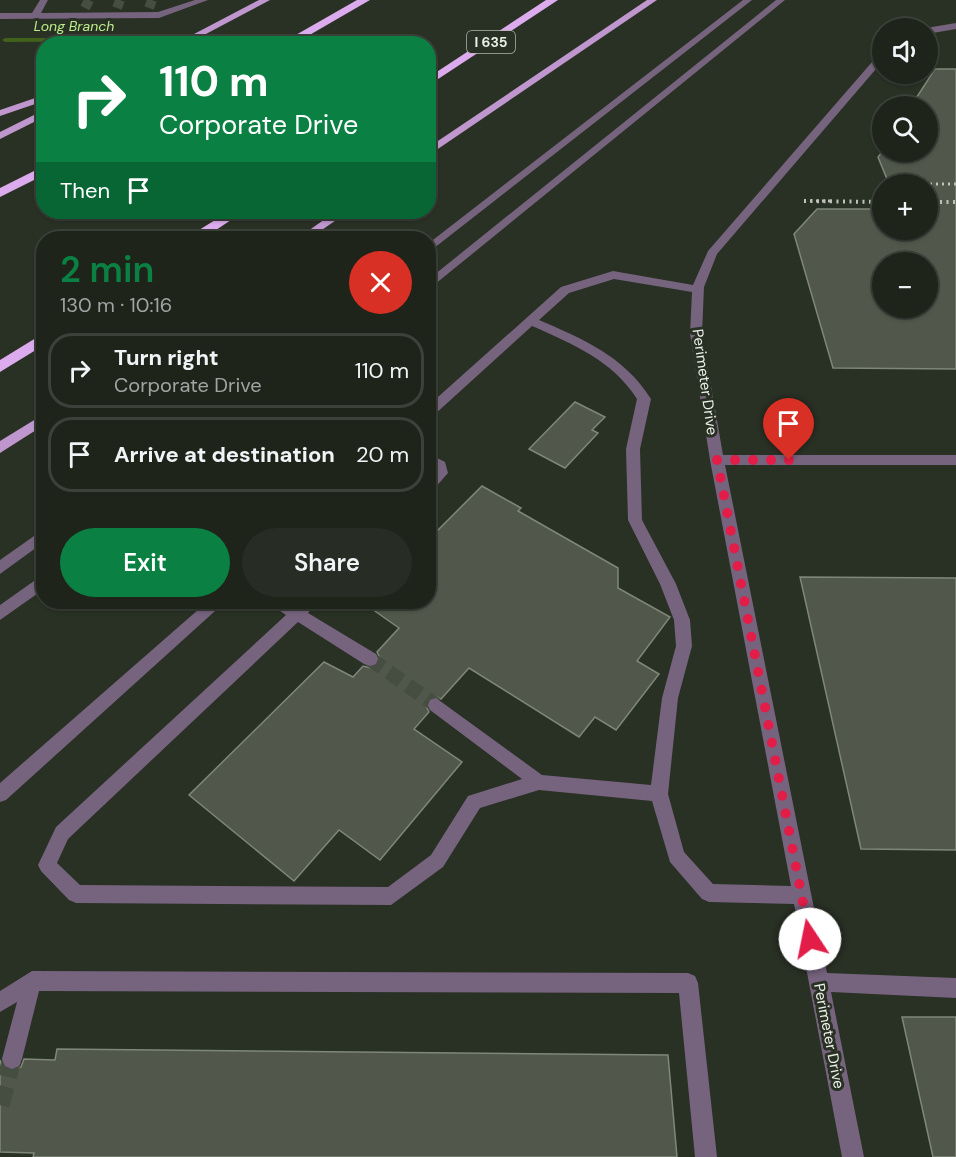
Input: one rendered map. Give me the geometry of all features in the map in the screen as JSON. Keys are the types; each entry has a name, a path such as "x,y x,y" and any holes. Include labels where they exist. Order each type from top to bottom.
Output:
{"highway":[{"path":"300,36 365,0"},
{"name":"I 635","path":"436,77 553,0"},
{"path":"0,193 36,174"},
{"path":"207,231 225,219"},
{"path":"0,367 36,343"}],"main road":[{"path":"195,36 266,0"},
{"path":"436,147 653,0"},
{"path":"0,113 36,101"},
{"path":"0,136 36,117"},
{"path":"314,231 332,219"},
{"path":"0,448 36,423"}],"street":[{"path":"35,16 44,0"},
{"path":"0,16 83,12 148,12 159,15 204,0"},
{"path":"436,244 748,0"},
{"path":"436,279 781,0"},
{"path":"938,29 956,26"},
{"name":"Perimeter Drive","path":"853,1157 717,460 696,334 698,289 711,253 872,68"},
{"path":"436,406 565,290 613,275 698,289"},
{"path":"531,321 595,349 634,381 644,399 633,449 635,520 668,584 682,620 684,646 670,698 659,794 676,856 708,893 802,895"},
{"path":"717,460 956,460"},
{"path":"436,463 440,466 441,472 436,477"},
{"path":"0,568 36,540"},
{"path":"0,614 36,586"},
{"path":"0,794 209,609"},
{"path":"303,609 62,833 47,865 76,894 391,896 438,861 474,802 539,782 659,794"},
{"path":"305,609 370,659"},
{"path":"436,705 539,782"},
{"path":"12,1059 32,981"},
{"path":"0,1002 32,981 688,983 706,1157"},
{"path":"819,982 956,988"}],"building":[{"path":"938,69 956,69 956,369 833,368 794,234 817,209 872,209 872,240 938,240 938,174 885,174 880,162 938,162 938,96 917,96 925,84 938,84"},
{"path":"575,402 605,417 592,430 598,433 565,468 529,449"},
{"path":"482,486 521,508 518,511 618,568 618,588 670,617 637,661 659,674 616,730 595,717 579,737 469,668 441,699 435,696 428,699 426,706 429,712 414,729 462,762 380,860 339,830 294,881 189,795 324,662 353,677 363,666 371,668 378,665 380,658 377,652 399,628 372,609 436,609 436,532"},
{"path":"800,577 956,578 956,850 861,849"},
{"path":"902,1017 956,1017 956,1157 933,1157"},
{"path":"57,1049 668,1055 677,1157 33,1157 34,1153 0,1152 0,1060 4,1068 13,1071 21,1067 24,1059 55,1060"}],"waterway":[{"name":"Long Branch","path":"5,40 36,40"}],"tunnel":[{"path":"85,8 89,0"},
{"path":"117,8 120,0"},
{"path":"149,8 152,0"},
{"path":"370,659 436,705"},
{"path":"0,1105 12,1059"}],"railway":[{"path":"938,184 956,184"},
{"path":"832,201 804,201 872,202"},
{"path":"938,202 956,202"}],"route":[{"path":"789,460 717,460 810,939"}]}
